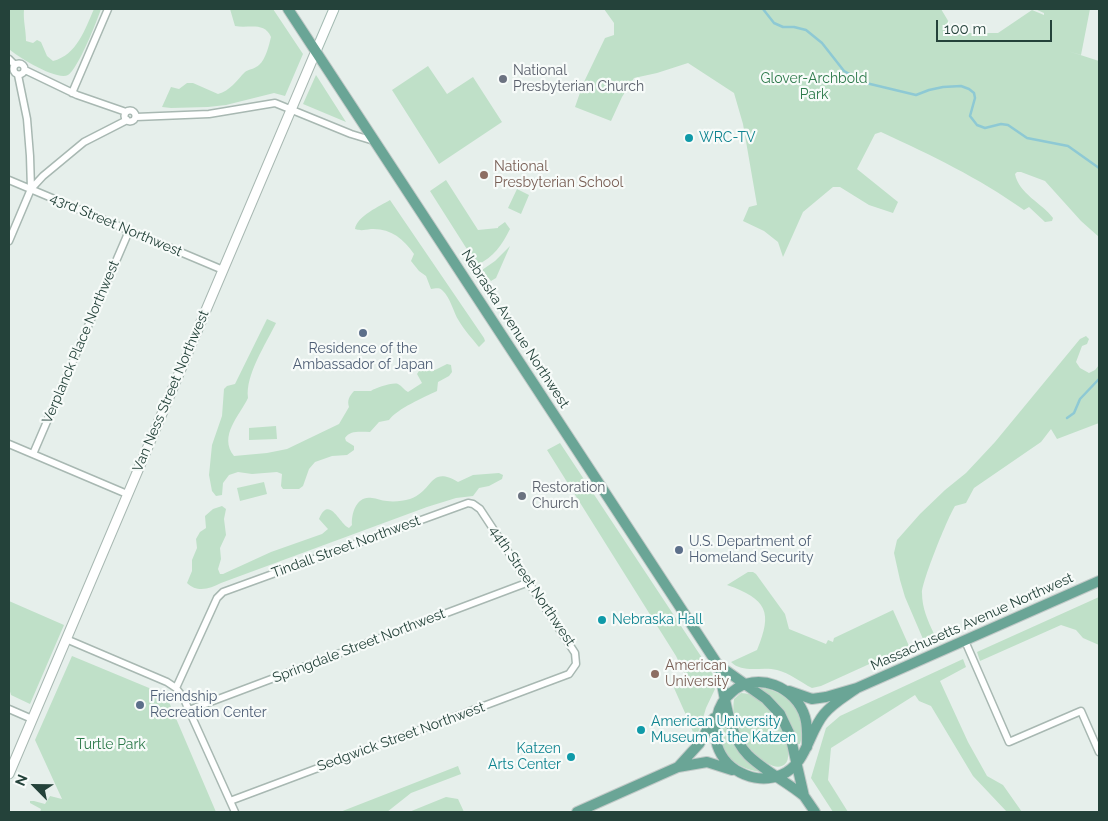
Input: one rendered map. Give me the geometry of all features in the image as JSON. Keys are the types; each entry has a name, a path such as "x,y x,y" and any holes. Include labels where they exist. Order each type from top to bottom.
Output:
{"main road":[{"name":"Nebraska Avenue Northwest","path":"288,9 718,665 731,726 740,746 753,760 778,776"},
{"name":"Massachusetts Avenue Northwest","path":"745,685 764,682 812,699 857,688 1099,581"},
{"name":"Nebraska Avenue Northwest","path":"718,665 766,699 780,714 790,735 796,763"},
{"path":"678,767 701,741 726,697 745,685"},
{"path":"784,688 804,713 807,726 806,747"},
{"name":"Massachusetts Avenue Northwest","path":"796,763 824,714 857,688"},
{"path":"719,707 715,732 717,745 726,761 741,774"},
{"path":"577,812 678,767 700,762 711,762 741,774 760,778 778,776 796,763 804,796"},
{"path":"778,776 804,796 815,812"}],"street":[{"path":"72,92 108,9"},
{"name":"Van Ness Street Northwest","path":"9,774 334,9"},
{"path":"9,59 15,66 14,70 18,75 27,119 31,189"},
{"path":"15,66 21,64 25,70 72,92 126,112 133,111 136,117"},
{"path":"18,75 25,70"},
{"path":"9,241 31,189 43,176 78,146 126,120 132,121 136,117 209,114 270,103 280,104 351,134 374,141"},
{"path":"126,112 124,116 126,120"},
{"name":"43rd Street Northwest","path":"9,180 223,270"},
{"name":"Verplanck Place Northwest","path":"33,454 129,231"},
{"path":"9,444 127,494"},
{"name":"Tindall Street Northwest","path":"176,688 220,594 468,503 473,504"},
{"name":"44th Street Northwest","path":"473,504 480,509 575,653 576,664 572,672"},
{"name":"Springdale Street Northwest","path":"190,710 529,582"},
{"path":"66,639 167,682 176,688 184,697 234,812"},
{"path":"965,641 1009,742 1081,711 1099,752"},
{"name":"Sedgwick Street Northwest","path":"230,801 572,672"},
{"path":"9,709 32,719"}],"green space":[{"path":"10,9 24,9 26,41 33,43 37,40 41,42 47,56 53,61 61,58 74,47 94,9 101,9 77,64 68,75 63,76 47,72 9,49"},
{"path":"230,9 273,9 303,54 285,96 274,93 226,105 208,107 162,107 171,87 179,89 187,83 193,83 218,94 222,93 230,88 245,72 256,67 264,59 271,37 268,32 260,27 235,26"},
{"name":"Glover-Archbold Park","path":"604,9 941,9 953,29 965,33 998,33 1032,10 1044,15 1044,13 1035,9 1090,9 1081,55 1068,51 1099,61 1099,237 1081,221 1045,181 1021,172 1015,174 1017,181 1026,193 1053,218 1052,221 1045,222 1029,207 1024,210 989,187 881,132 875,134 857,169 898,202 893,213 869,205 840,187 833,187 803,212 783,257 778,242 764,231 743,221 749,207 757,205 743,124 734,93 688,63 634,78 622,97 611,121 575,107 583,84 605,38 614,35 614,23"},
{"path":"428,66 447,94 473,77 502,122 439,164 392,90"},
{"path":"316,75 346,122 303,104"},
{"path":"446,180 478,230 498,228 505,222 510,229 497,250 477,265 430,191"},
{"path":"517,189 529,195 521,214 508,208"},
{"path":"390,200 484,338 485,341 479,347 461,324 445,293 439,289 431,289 426,276 411,261 414,254 401,239 384,230 355,229 364,216"},
{"path":"510,246 496,278 491,281 482,270 495,261"},
{"path":"267,319 276,323 253,370 248,389 248,398 229,433 228,441 234,456 287,449 339,424 349,407 348,402 354,391 371,391 376,388 396,384 408,392 422,383 417,374 419,371 435,370 447,364 451,365 452,372 449,376 438,382 437,391 404,408 389,420 379,422 370,432 356,432 347,435 346,441 354,446 354,450 347,455 332,456 315,462 309,469 303,486 299,489 283,489 281,486 282,474 277,472 252,474 238,472 229,475 223,483 222,495 216,496 212,491 209,475 212,445 222,416 224,389 235,384"},
{"path":"1086,336 1089,339 1087,344 1082,346 1076,362 1080,368 1089,373 1099,365 1099,423 1057,439 1051,429 1041,442 974,488 966,503 955,506 936,549 923,586 922,599 924,609 934,634 923,639 905,597 900,580 894,553 897,540 920,514 966,473 995,442 1080,339"},
{"path":"276,426 277,439 249,440 249,428"},
{"path":"560,443 714,676 715,689 695,738 674,688 685,674 676,656 547,450"},
{"path":"499,473 503,475 502,479 489,486 479,488 473,496 456,498 427,507 212,587 199,589 187,583 192,571 192,560 197,548 196,539 200,532 206,528 205,516 213,509 222,506 226,509 224,519 226,535 220,548 221,559 218,569 220,574 223,574 271,552 322,534 328,529 319,519 327,509 331,510 349,528 352,525 354,510 362,499 374,498 383,501 396,501 410,499 424,491 436,478 442,476 458,482 473,475"},
{"path":"264,482 267,494 240,501 237,488"},
{"path":"748,572 756,574 785,614 789,629 826,644 828,640 833,642 834,638 893,610 909,646 821,686 812,688 782,671 747,669 736,666 731,662 757,650 765,626 763,608 758,602 751,596 727,585"},
{"path":"1099,597 1099,645 1083,638 1076,630 1061,625 980,661 977,652"},
{"path":"9,601 64,625 30,704 11,695 9,688"},
{"name":"Turtle Park","path":"72,656 166,695 216,812 40,812 41,809 30,803 30,801 34,801 45,804 50,796 62,799 35,740"},
{"path":"963,659 966,667 940,681 968,742 987,776 1003,785 1022,812 1007,812 973,776 931,706 919,701 915,695 831,748 828,780 848,812 833,812 811,778 826,728 840,716"},
{"path":"759,688 779,693 794,706 802,724 800,744 798,744 791,726 783,713"},
{"path":"741,693 759,698 774,712 779,721 788,748 787,761 781,766 768,764 761,759 748,747 741,737 733,709 734,699"},
{"path":"721,717 724,717 763,772 740,766 728,756 719,733"},
{"path":"458,766 461,774 411,793 387,812 340,812"},
{"path":"446,797 458,799 464,812 409,812"}],"waterway":[{"path":"763,9 774,23 783,27 806,30 822,43 844,71 866,83 916,95 943,87 961,86 974,93 975,98 970,116 977,125 985,128 1001,124 1008,125 1027,138 1068,146 1099,168"},
{"path":"1067,418 1074,413 1080,399 1099,379"}],"place":[{"name":"National Presbyterian Church","path":"503,79"},
{"name":"WRC-TV","path":"689,138"},
{"name":"National Presbyterian School","path":"484,175"},
{"name":"Residence of the Ambassador of Japan","path":"363,333"},
{"name":"Restoration Church","path":"522,496"},
{"name":"U.S. Department of Homeland Security","path":"679,550"},
{"name":"Nebraska Hall","path":"602,620"},
{"name":"American University","path":"655,674"},
{"name":"Friendship Recreation Center","path":"140,705"},
{"name":"American University Museum at the Katzen","path":"641,730"},
{"name":"Katzen Arts Center","path":"571,757"}]}
